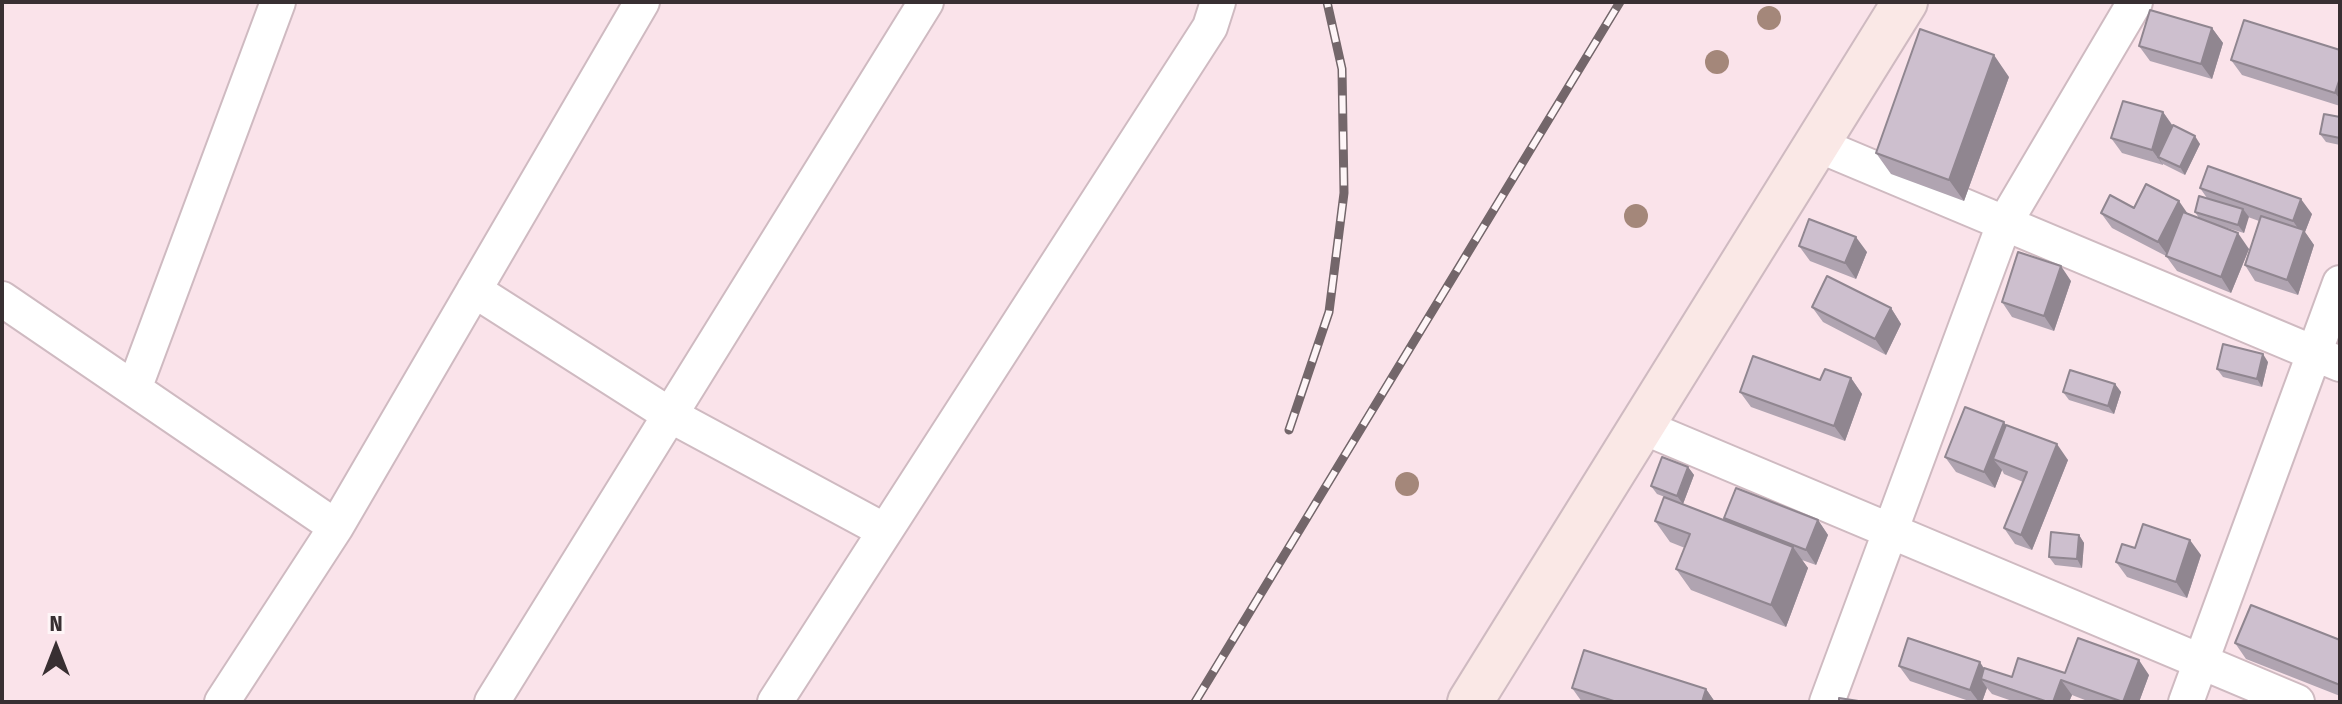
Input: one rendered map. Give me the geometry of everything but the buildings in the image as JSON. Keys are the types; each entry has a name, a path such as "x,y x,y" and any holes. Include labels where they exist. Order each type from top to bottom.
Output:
{"street":[{"path":"134,389 278,2"},
{"path":"222,702 336,527 642,2"},
{"path":"492,702 926,2"},
{"path":"775,702 1210,27 1218,2"},
{"path":"1470,702 1905,2"},
{"path":"1827,702 2004,224 2135,2"},
{"path":"1816,144 2327,359"},
{"path":"2186,702 2327,359 2340,283"},
{"path":"474,290 670,415 885,531"},
{"path":"2,299 336,527"},
{"path":"1641,426 2297,702"}],"railway":[{"path":"1289,430 1329,312 1344,193 1342,69 1327,2"},
{"path":"1195,702 1620,2"}]}
